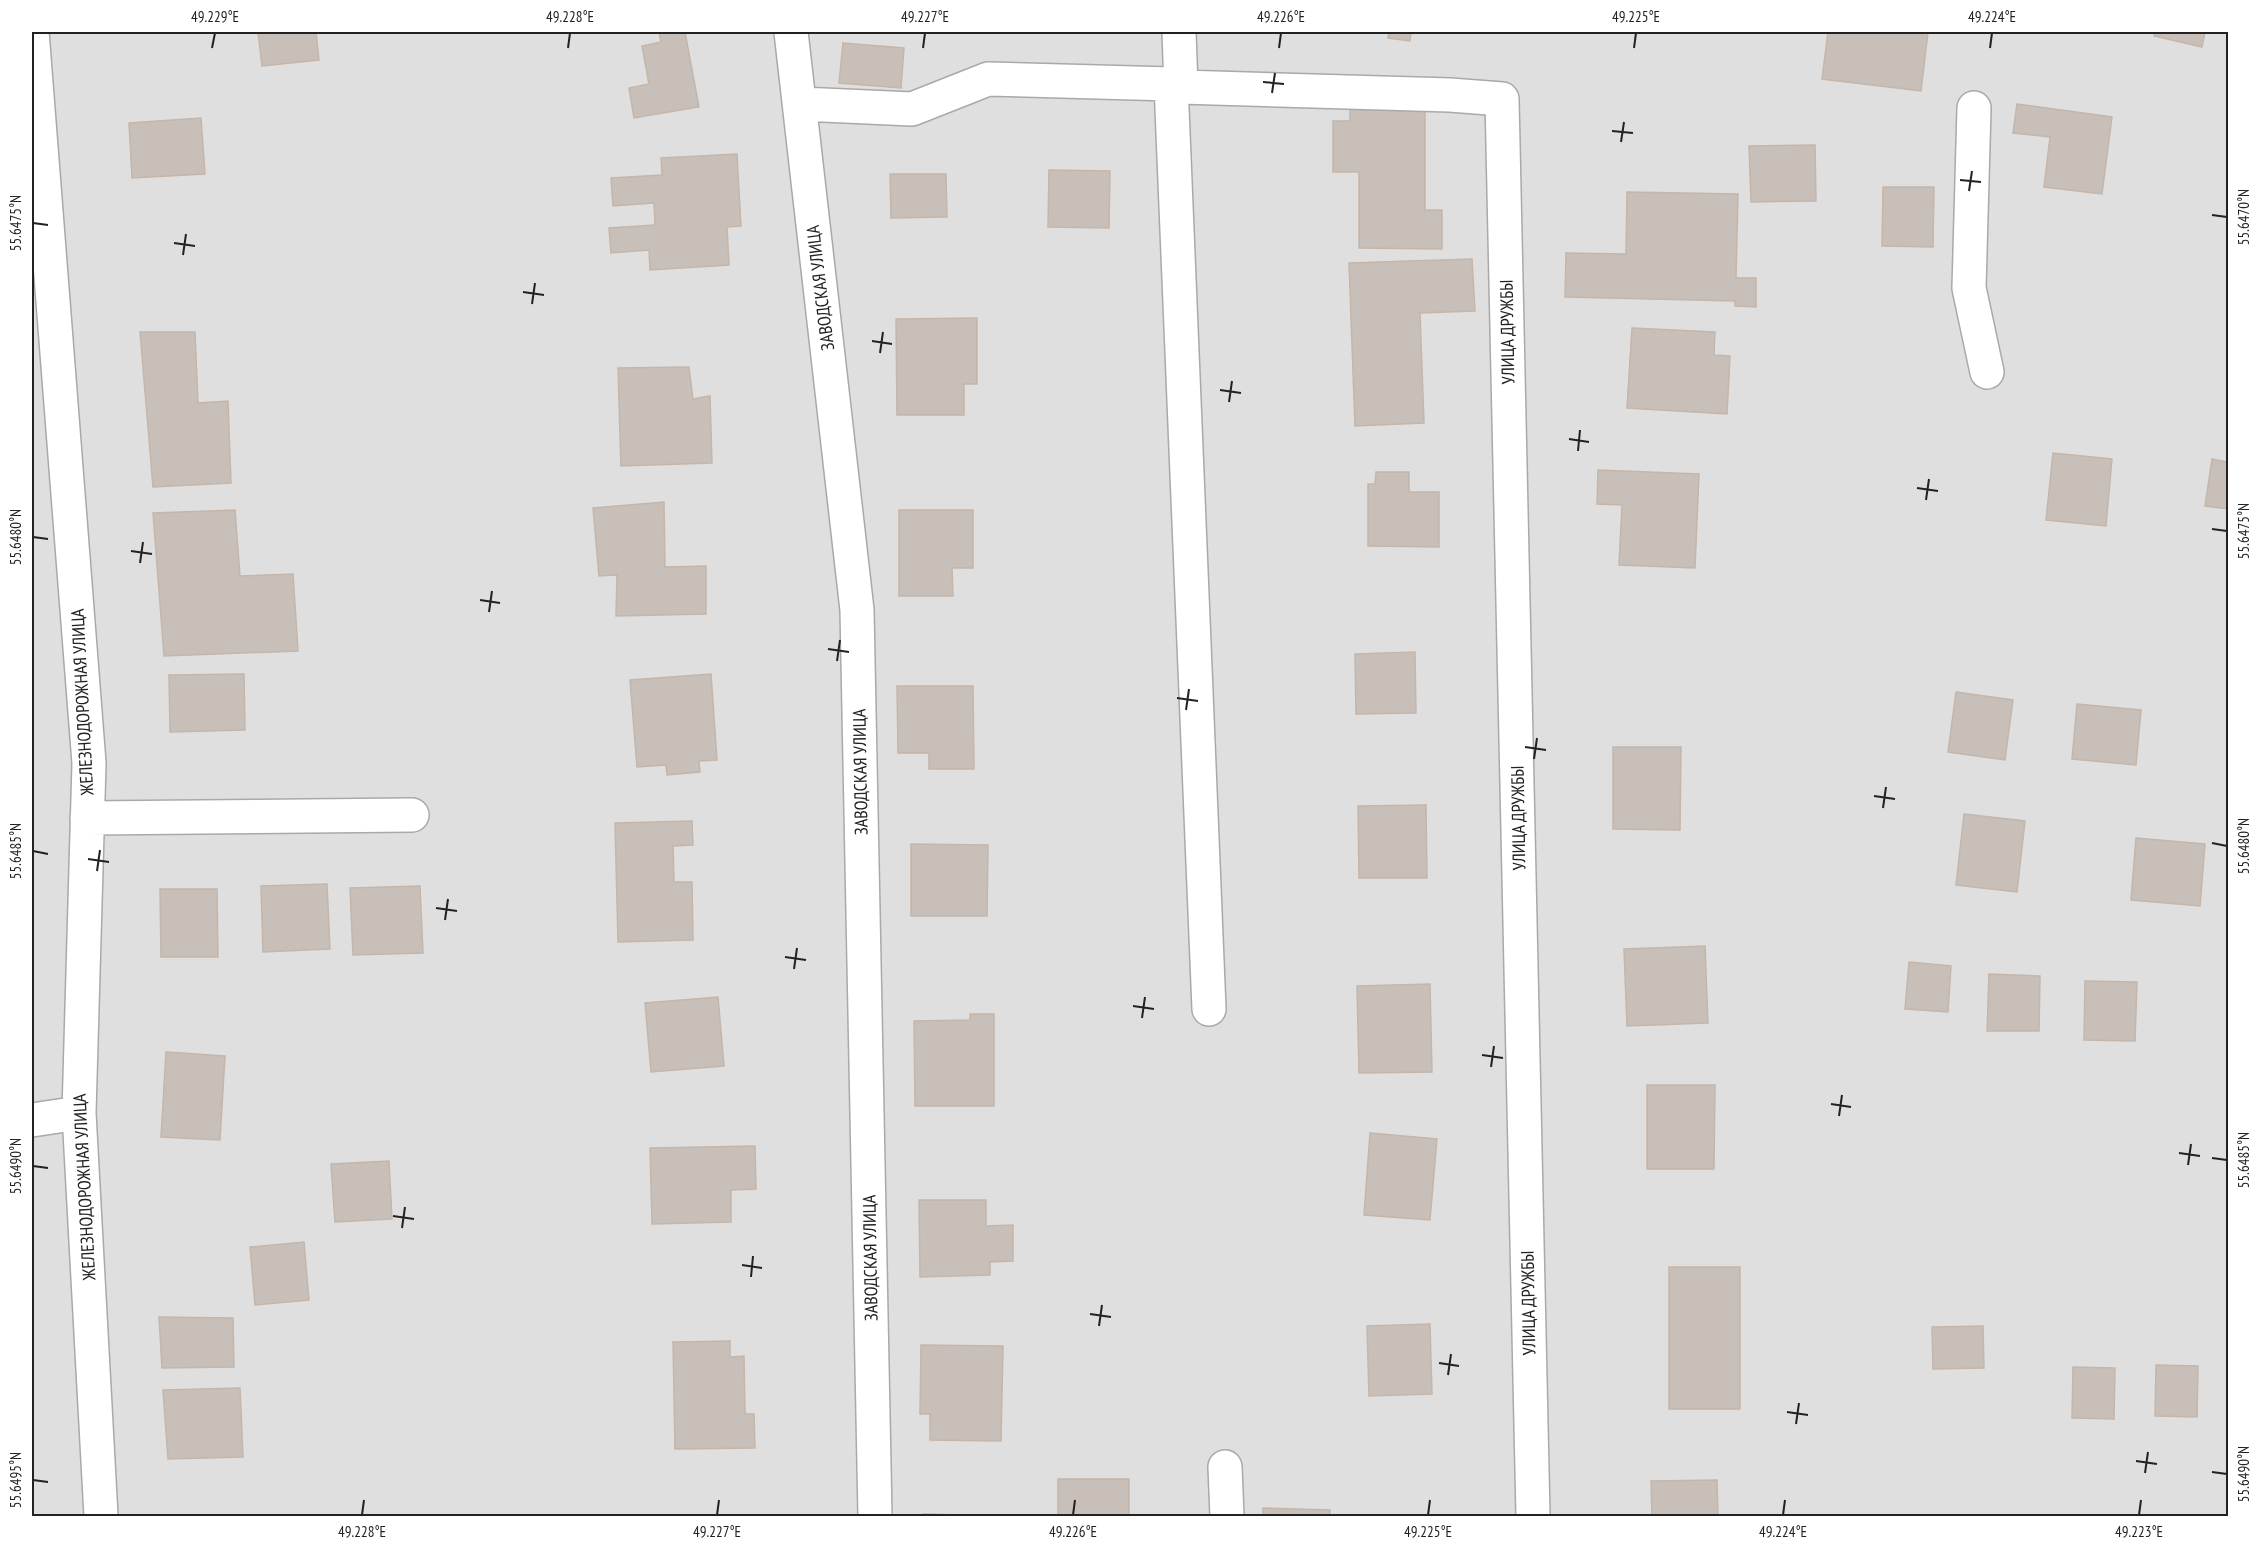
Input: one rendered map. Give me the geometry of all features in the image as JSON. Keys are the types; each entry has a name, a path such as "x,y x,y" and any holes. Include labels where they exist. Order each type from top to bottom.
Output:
{"street":[{"name":"ЖЕЛЕЗНОДОРОЖНАЯ УЛИЦА","path":"33,32 89,763 79,1113 101,1516"},
{"name":"ЗАВОДСКАЯ УЛИЦА","path":"792,32 857,610 875,1516"},
{"path":"1179,32 1176,85 1209,1009"},
{"path":"801,105 912,110 988,79 1176,85"},
{"name":"УЛИЦА ДРУЖБЫ","path":"1176,85 1450,94 1502,99 1533,1516"},
{"path":"1974,108 1969,288 1987,372"},
{"path":"87,818 412,815"},
{"path":"32,1120 79,1113"},
{"path":"1225,1467 1227,1516"}],"shaded area":[{"path":"32,32 2228,32 2228,1516 32,1516"}],"building":[{"path":"258,32 316,32 319,60 262,66"},
{"path":"659,32 685,32 699,107 634,118 629,88 649,84 642,46 661,42"},
{"path":"1389,32 1411,32 1410,41 1388,38"},
{"path":"1828,32 1928,32 1921,91 1822,79"},
{"path":"2155,32 2205,32 2202,47 2154,36"},
{"path":"843,43 904,48 901,88 839,83"},
{"path":"1350,82 1425,83 1425,210 1442,210 1442,249 1359,248 1359,172 1333,172 1333,121 1350,121"},
{"path":"2017,104 2112,117 2102,194 2044,187 2050,137 2013,133"},
{"path":"201,118 205,174 132,178 129,123"},
{"path":"1815,145 1816,201 1751,202 1749,146"},
{"path":"737,154 741,226 727,227 729,265 650,270 649,250 611,253 609,228 655,225 654,203 613,206 611,178 662,175 661,158"},
{"path":"1049,170 1110,171 1109,228 1048,227"},
{"path":"890,174 946,174 947,217 891,218"},
{"path":"1883,187 1934,187 1933,247 1882,246"},
{"path":"1627,192 1738,194 1736,278 1756,278 1756,307 1735,306 1735,301 1565,297 1566,253 1626,254"},
{"path":"1472,259 1475,311 1420,313 1424,423 1355,426 1349,263"},
{"path":"977,318 977,384 964,384 964,415 897,415 896,319"},
{"path":"1632,328 1715,332 1714,355 1730,356 1727,414 1627,408"},
{"path":"140,332 195,332 198,403 228,401 231,483 153,487"},
{"path":"689,367 693,399 710,396 712,463 621,466 618,368"},
{"path":"2053,453 2112,459 2106,526 2046,520"},
{"path":"2212,459 2228,462 2228,509 2205,506"},
{"path":"1598,470 1699,474 1695,568 1619,565 1622,505 1597,504"},
{"path":"1376,472 1409,472 1409,492 1439,492 1439,547 1368,546 1368,484 1375,484"},
{"path":"664,502 665,567 706,566 706,614 616,616 617,575 599,576 593,508"},
{"path":"235,510 240,576 293,574 298,651 164,656 153,513"},
{"path":"899,510 973,510 973,568 952,568 953,596 899,596"},
{"path":"1415,652 1416,713 1356,714 1355,654"},
{"path":"244,674 245,730 170,732 169,675"},
{"path":"711,674 717,760 699,761 700,772 667,775 666,765 637,767 630,680"},
{"path":"897,686 973,686 974,769 929,769 929,753 898,753"},
{"path":"1956,692 2013,700 2005,760 1948,752"},
{"path":"2077,704 2141,710 2136,765 2072,759"},
{"path":"1613,747 1681,747 1680,830 1613,829"},
{"path":"1426,805 1427,878 1359,878 1358,806"},
{"path":"1964,814 2025,821 2017,892 1956,885"},
{"path":"692,821 693,845 673,846 674,882 692,882 693,940 618,942 615,823"},
{"path":"2136,838 2205,844 2200,906 2131,900"},
{"path":"911,844 988,845 987,916 911,916"},
{"path":"327,884 330,949 263,952 261,886"},
{"path":"420,886 423,953 353,955 350,888"},
{"path":"160,889 217,889 218,957 161,957"},
{"path":"1705,946 1708,1023 1627,1026 1624,949"},
{"path":"1909,962 1951,966 1948,1012 1905,1009"},
{"path":"1989,974 2040,976 2039,1031 1987,1031"},
{"path":"2085,981 2137,982 2135,1041 2084,1040"},
{"path":"1430,984 1432,1072 1359,1073 1357,986"},
{"path":"718,997 724,1066 651,1072 645,1003"},
{"path":"970,1014 994,1014 994,1106 915,1106 914,1021 970,1020"},
{"path":"166,1052 225,1056 220,1140 161,1137"},
{"path":"1647,1085 1715,1085 1714,1169 1647,1169"},
{"path":"1370,1133 1437,1139 1430,1220 1364,1215"},
{"path":"755,1146 756,1189 731,1190 731,1222 652,1224 650,1148"},
{"path":"389,1161 392,1219 335,1222 331,1164"},
{"path":"919,1200 986,1200 986,1226 1013,1225 1013,1261 990,1262 990,1275 920,1277"},
{"path":"304,1242 309,1300 255,1305 250,1247"},
{"path":"1669,1267 1740,1267 1740,1409 1669,1409"},
{"path":"159,1317 233,1318 234,1367 162,1368"},
{"path":"1430,1324 1432,1394 1369,1396 1367,1326"},
{"path":"1983,1326 1984,1368 1933,1369 1932,1327"},
{"path":"730,1341 730,1357 744,1356 745,1414 754,1414 755,1448 675,1449 673,1342"},
{"path":"921,1345 1003,1346 1001,1441 930,1440 930,1414 920,1414"},
{"path":"2156,1365 2198,1366 2197,1417 2155,1416"},
{"path":"2073,1367 2115,1368 2114,1419 2072,1418"},
{"path":"240,1388 243,1457 168,1459 163,1390"},
{"path":"1058,1479 1129,1479 1129,1516 1058,1516"},
{"path":"1717,1480 1718,1516 1652,1516 1651,1481"},
{"path":"1263,1508 1330,1510 1330,1516 1263,1516"},
{"path":"923,1514 1004,1516 923,1516"}]}
